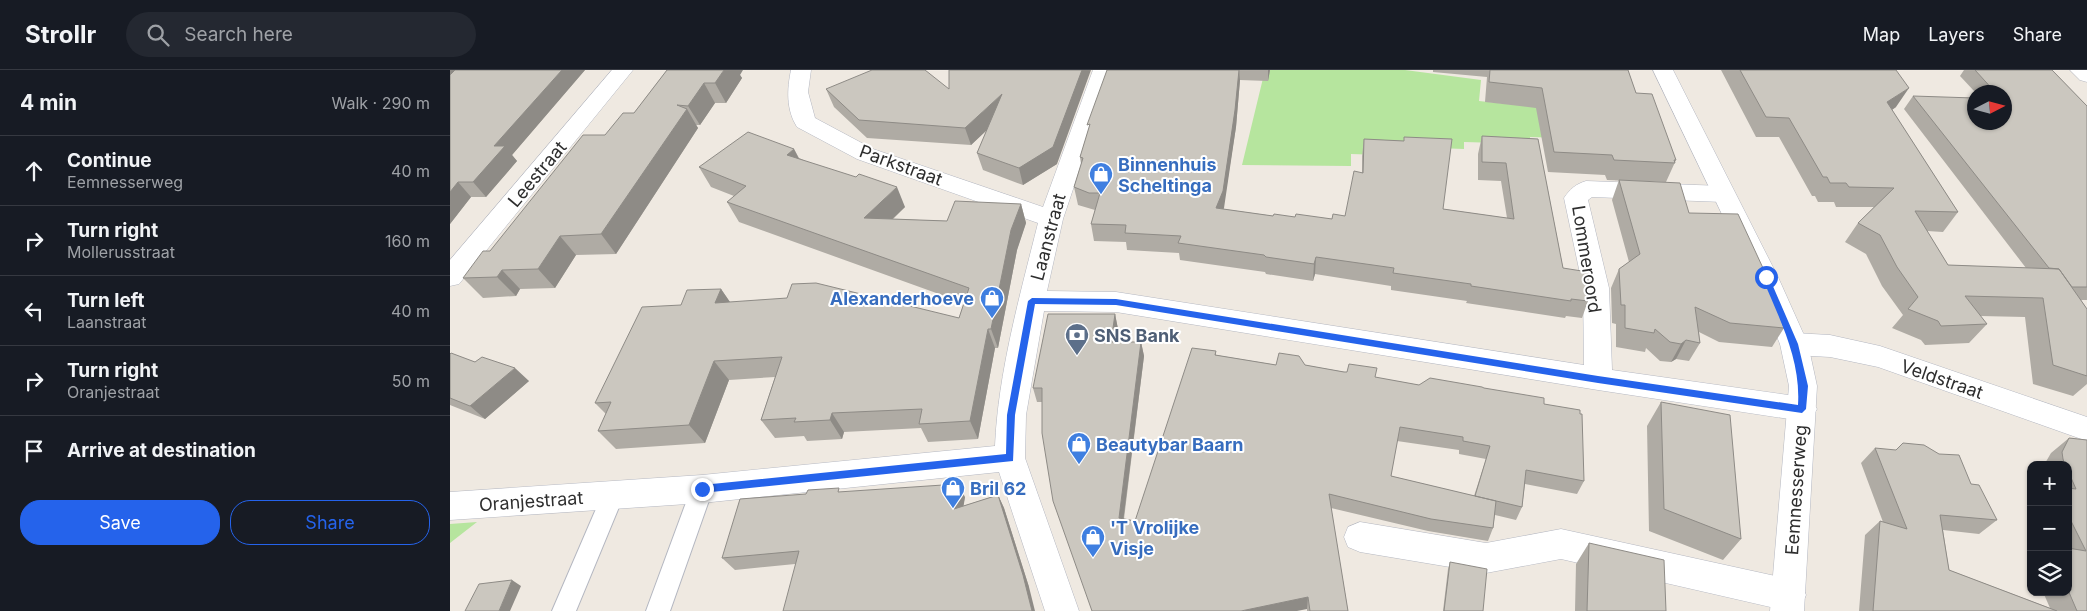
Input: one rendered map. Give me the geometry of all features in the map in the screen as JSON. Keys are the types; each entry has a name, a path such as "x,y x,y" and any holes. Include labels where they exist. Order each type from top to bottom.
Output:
{"street":[{"name":"Leestraat","path":"450,277 623,70"},
{"name":"Parkstraat","path":"801,70 797,92 805,122 865,154 1050,219"},
{"name":"Laanstraat","path":"1062,611 1010,458 1011,415 1032,301 1050,219 1103,70"},
{"name":"Eemnesserweg","path":"1663,70 1723,194 1766,277 1794,344 1803,386 1788,603"},
{"path":"2080,70 2087,76"},
{"name":"Lommeroord","path":"1598,379 1596,288 1576,198 1586,189 1723,194"},
{"path":"1032,301 1116,302 1598,379 1802,409"},
{"name":"Veldstraat","path":"1794,344 1830,346 1880,357 2087,429"},
{"name":"Oranjestraat","path":"450,506 702,489 1010,458"},
{"path":"1360,537 1486,558 1561,544 1788,603"}],"lane":[{"path":"658,611 702,489"},
{"name":"Oranjestraat","path":"564,611 612,495"}],"green space":[{"path":"1265,70 1405,70 1481,80 1479,101 1604,114 1599,139 1530,137 1531,144 1464,142 1464,149 1382,146 1382,155 1351,154 1351,166 1242,165"},
{"path":"477,522 450,543 450,524"}],"building":[{"path":"455,70 562,70 494,146 505,146 473,182 458,182 450,192 450,75"},
{"path":"667,70 724,70 715,83 704,83 688,106 677,105 687,109 601,234 560,236 538,269 502,270 497,277 463,278 483,251 490,251 583,135 605,135 623,113 634,113"},
{"path":"872,70 925,70 949,89 949,70 1082,70 1053,147 1019,168 977,153 1002,94 965,128 859,120 826,89"},
{"path":"1107,70 1239,70 1223,191 1216,208 1273,216 1274,214 1295,217 1296,214 1332,219 1333,214 1345,216 1354,171 1363,173 1364,139 1404,141 1404,137 1452,139 1443,209 1514,219 1506,163 1482,162 1482,136 1538,139 1563,268 1588,272 1588,301 1571,299 1571,301 1471,286 1471,284 1393,273 1394,268 1316,257 1314,264 1266,257 1264,255 1178,243 1181,236 1125,233 1126,225 1091,224 1100,193 1089,193 1074,187 1083,158 1080,157 1090,124 1087,125"},
{"path":"1490,70 1628,70 1636,93 1652,94 1676,160 1674,160 1675,163 1614,160 1612,155 1554,152 1542,88 1489,82"},
{"path":"1740,70 1896,70 1909,88 1887,102 1958,212 1915,211 1948,265 2059,269 2087,309 2087,376 2053,365 2043,298 1965,296 1987,324 1941,326 1938,321 1908,309 1918,297 1897,267 1880,235 1858,223 1894,188 1849,187 1846,183 1830,183 1827,177 1823,177 1789,118 1766,117"},
{"path":"1975,70 2052,70 2087,106 2087,287 2072,287 2059,269 2049,268 1913,96 1967,98 1967,130 2012,130 2012,85 1989,85"},
{"path":"748,132 794,149 787,155 856,177 859,174 897,187 864,218 947,221 955,201 1021,204 1011,230 991,329 988,329 970,421 919,424 922,409 832,413 830,420 794,422 796,418 761,420 782,357 714,361 689,425 598,431 611,402 595,403 642,307 681,305 687,290 721,289 715,303 787,298 792,284 816,283 959,318 969,288 727,202 746,186 699,167"},
{"path":"1619,180 1680,183 1689,213 1738,214 1769,281 1784,328 1730,323 1695,307 1700,343 1686,340 1681,344 1670,342 1655,329 1654,333 1625,328 1625,305 1621,305 1619,269 1640,254"},
{"path":"1048,314 1115,314 1111,342 1141,342 1119,518 1135,521 1192,348 1216,351 1215,355 1276,365 1279,353 1299,356 1305,365 1344,372 1347,372 1349,364 1377,368 1375,377 1419,385 1430,378 1544,398 1544,404 1580,410 1580,414 1582,414 1584,481 1526,470 1522,507 1475,496 1496,501 1493,528 1431,519 1329,494 1348,611 1310,611 1308,597 1241,611 1092,611 1053,501 1042,433 1042,388 1033,388","holes":["1400,427 1463,437 1463,441 1490,446 1475,496 1391,476"]},
{"path":"451,353 475,362 482,357 515,368 470,406 450,398"},
{"path":"1661,402 1730,415 1741,539 1664,509"},
{"path":"2069,438 2087,440 2087,611 2077,611 2071,596 2072,549 2086,551 2072,523 2072,488 2076,489 2072,480 2072,461 2064,461 2062,452"},
{"path":"1903,443 1924,445 1939,454 1959,455 1971,484 1979,485 1997,520 1940,515 1949,570 2057,611 1873,611 1880,521 1907,529 1875,448 1896,450"},
{"path":"958,484 954,509 998,495 1032,611 783,611 799,551 722,558 740,499 806,494 808,490 839,488 838,492"},
{"path":"1589,543 1664,560 1666,611 1587,611"},
{"path":"1450,562 1487,569 1483,611 1444,611"},
{"path":"512,580 499,611 465,611 479,584"}],"place":[{"name":"Binnenhuis Scheltinga","path":"1101,195"},
{"name":"Alexanderhoeve","path":"992,319"},
{"name":"SNS Bank","path":"1077,356"},
{"name":"Beautybar Baarn","path":"1079,465"},
{"name":"Bril 62","path":"953,509"},
{"name":"'T Vrolijke Visje","path":"1093,558"}],"route":[{"path":"702,489 1010,458 1011,415 1032,301 1116,302 1598,379 1802,409 1803,386 1794,344 1766,277"}]}
